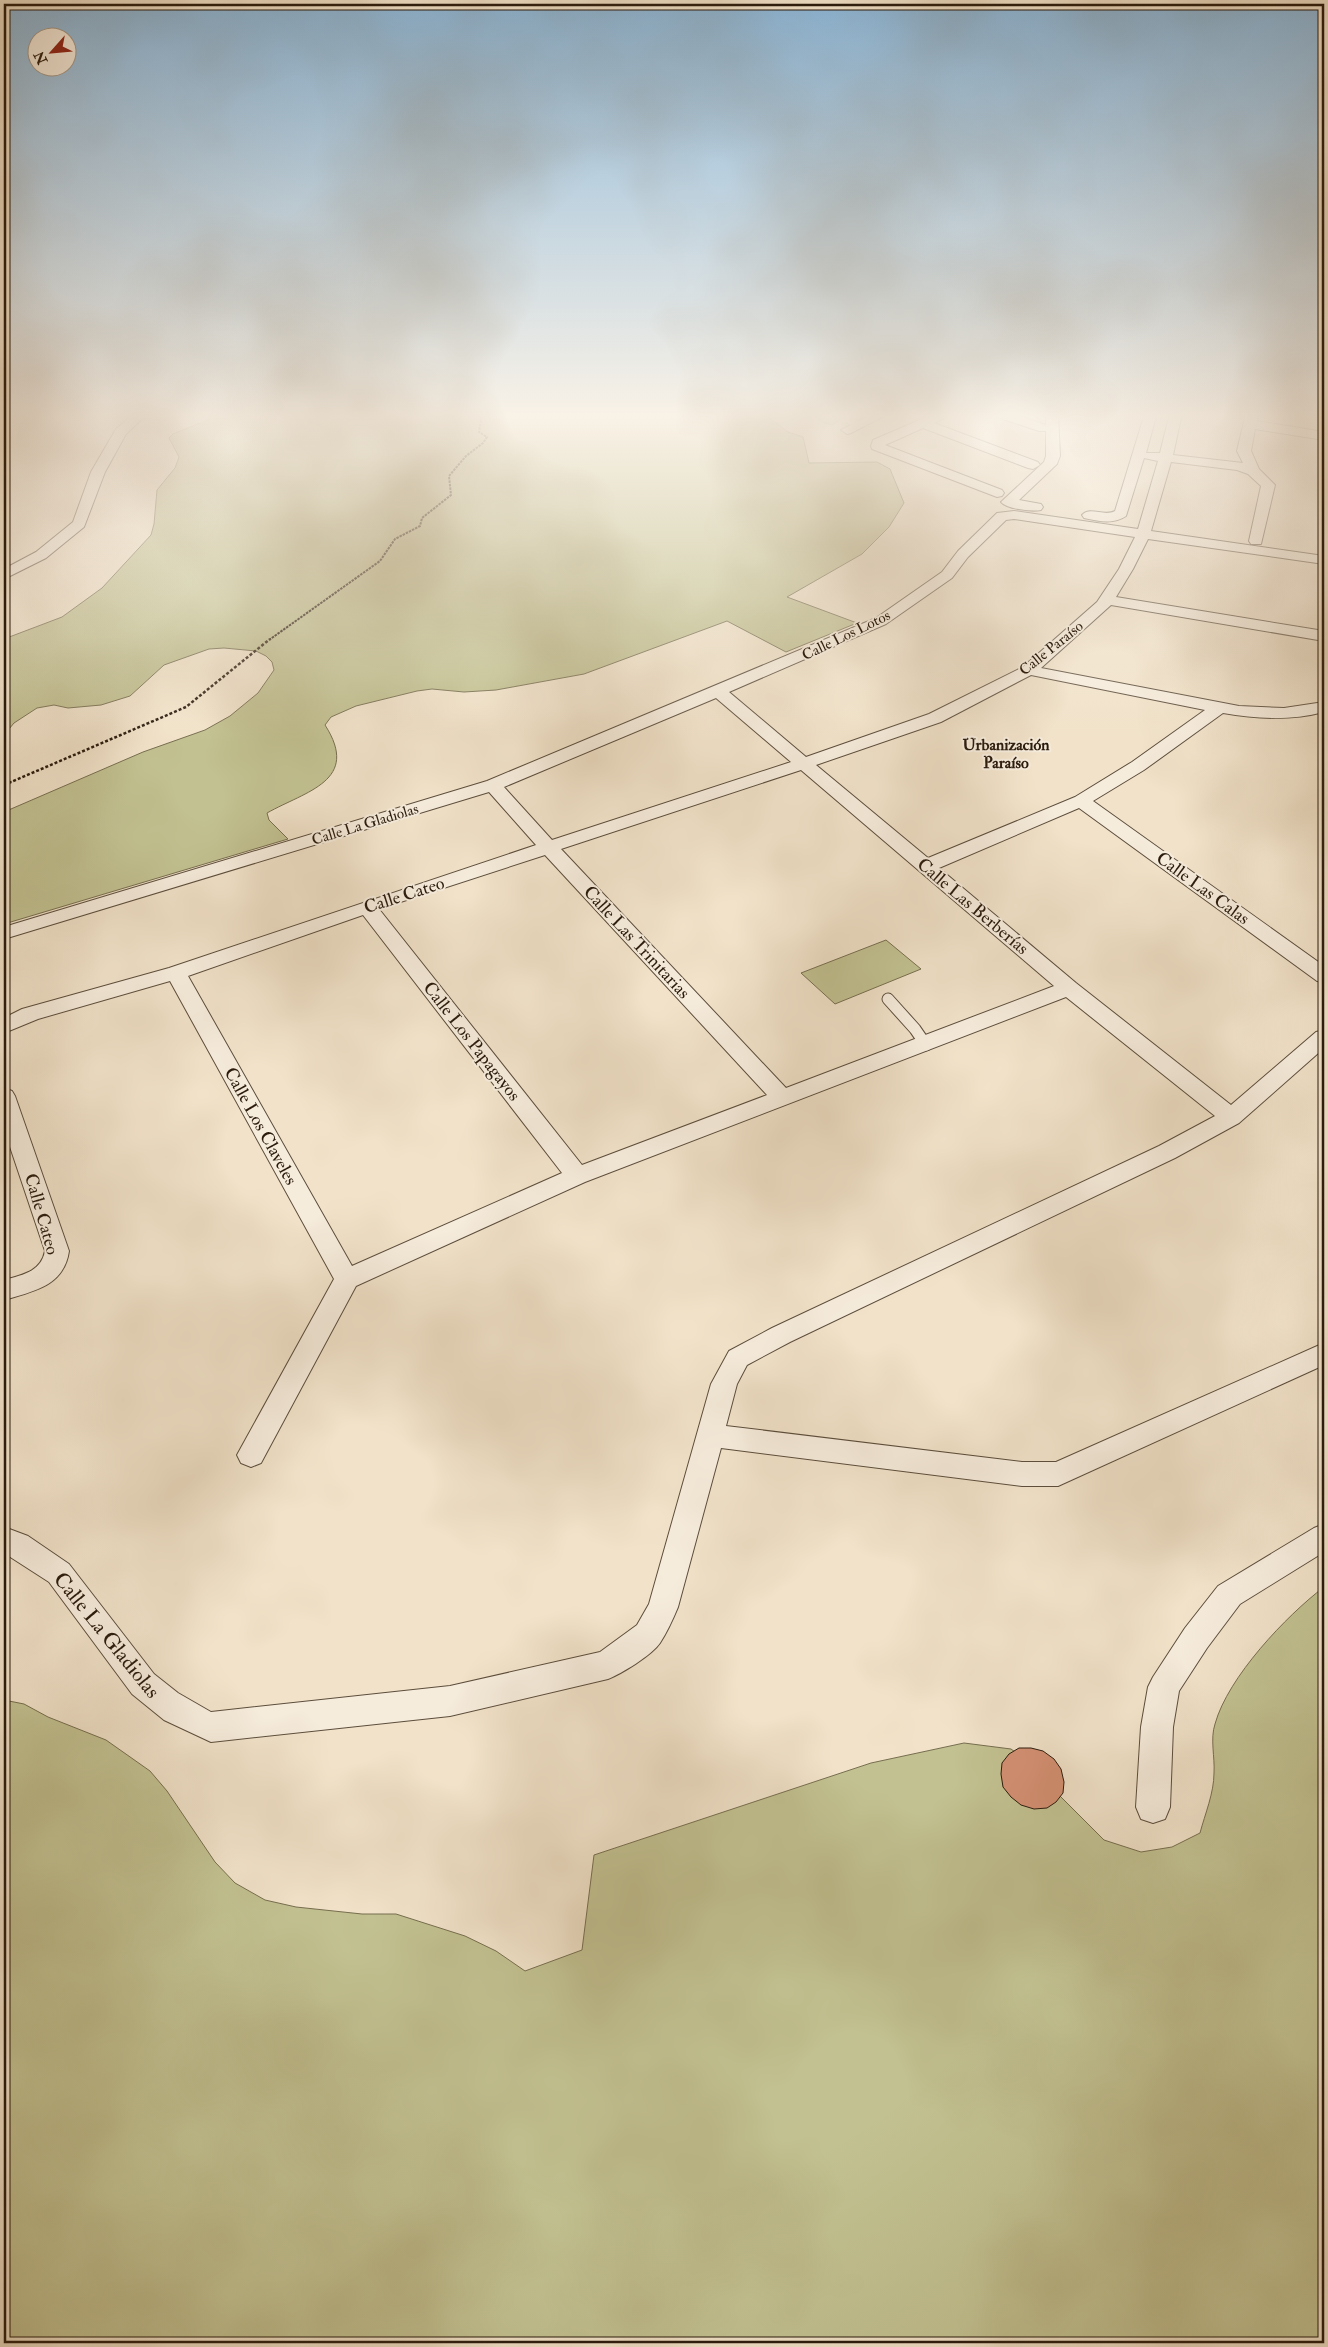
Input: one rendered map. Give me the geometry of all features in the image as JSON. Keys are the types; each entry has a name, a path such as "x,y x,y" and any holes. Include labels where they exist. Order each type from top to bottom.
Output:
{"street":[{"path":"4,576 41,555 80,523"},
{"name":"Calle Los Lotos","path":"718,691 881,621 947,575 963,554 995,523"},
{"name":"Calle Los Lotos","path":"1065,523 1143,534"},
{"name":"Calle Paraíso","path":"804,764 935,718 1029,670 1054,650 1108,600 1126,569 1143,534 1146,523"},
{"path":"1256,541 1260,523"},
{"path":"1143,534 1324,560"},
{"path":"1108,600 1324,636"},
{"path":"1029,670 1219,708 1303,714 1324,707"},
{"name":"Calle Las Berberías","path":"718,691 1069,988 1231,1117"},
{"name":"Calle La Gladiolas","path":"4,933 493,785 718,691"},
{"path":"926,866 1081,801 1138,766 1219,708"},
{"name":"Calle Cateo","path":"4,1026 30,1014 176,973 367,907 804,764"},
{"name":"Calle Las Trinitarias","path":"493,785 548,847 782,1096"},
{"name":"Calle Las Calas","path":"1081,801 1324,976"},
{"name":"Calle Los Papagayos","path":"367,907 577,1176"},
{"name":"Calle Los Claveles","path":"176,973 346,1279"},
{"path":"251,1455 346,1279 577,1176 782,1096 926,1045 1069,988"},
{"path":"1324,1037 1231,1117 1167,1152 738,1358 724,1384 711,1435 1022,1474 1058,1474 1324,1353"},
{"name":"Calle Cateo","path":"4,1290 36,1280 53,1270 57,1256 57,1251 6,1104"},
{"name":"Calle La Gladiolas","path":"4,1540 18,1545 59,1573 143,1684 159,1700 191,1719 212,1727 450,1701 608,1665 648,1636 663,1606 711,1435"},
{"path":"1153,1807 1157,1728 1164,1687 1196,1638 1229,1595 1324,1538"}],"lane":[{"path":"888,999 915,1029 926,1045"}],"path":[{"path":"4,785 186,707 284,628 329,599 380,561 395,539 420,526 421,523"},
{"path":"4,774 11,782"}],"shaded area":[{"path":"892,523 862,554 787,597 857,623 786,652 727,621 584,674 496,690 464,692 432,689 417,691 356,706 331,717 325,725 334,744 337,759 333,772 324,782 312,790 267,813 269,820 288,839 4,924 4,812 143,752 205,730 230,716 258,693 274,670 272,662 266,656 256,651 224,648 209,649 164,665 130,696 101,705 68,708 54,705 37,708 14,723 4,735 4,639 62,617 102,588 151,535 154,524"},
{"path":"886,940 921,969 835,1004 801,973"},
{"path":"1324,1587 1324,2343 4,2343 4,1700 24,1704 48,1717 106,1740 150,1771 167,1791 215,1862 235,1883 265,1900 296,1907 362,1914 396,1914 465,1936 496,1951 525,1971 582,1950 594,1855 871,1763 964,1743 1011,1749 1036,1767 1055,1791 1104,1840 1141,1852 1172,1847 1200,1833 1214,1781 1213,1742 1215,1724 1232,1687 1245,1668 1276,1631"}],"building":[{"path":"1019,1748 1043,1751 1054,1759 1061,1769 1064,1782 1063,1793 1056,1802 1047,1808 1034,1809 1021,1805 1003,1787 1002,1763 1009,1754"}],"district":[{"name":"Urbanización Paraíso","path":"1006,753"}]}
